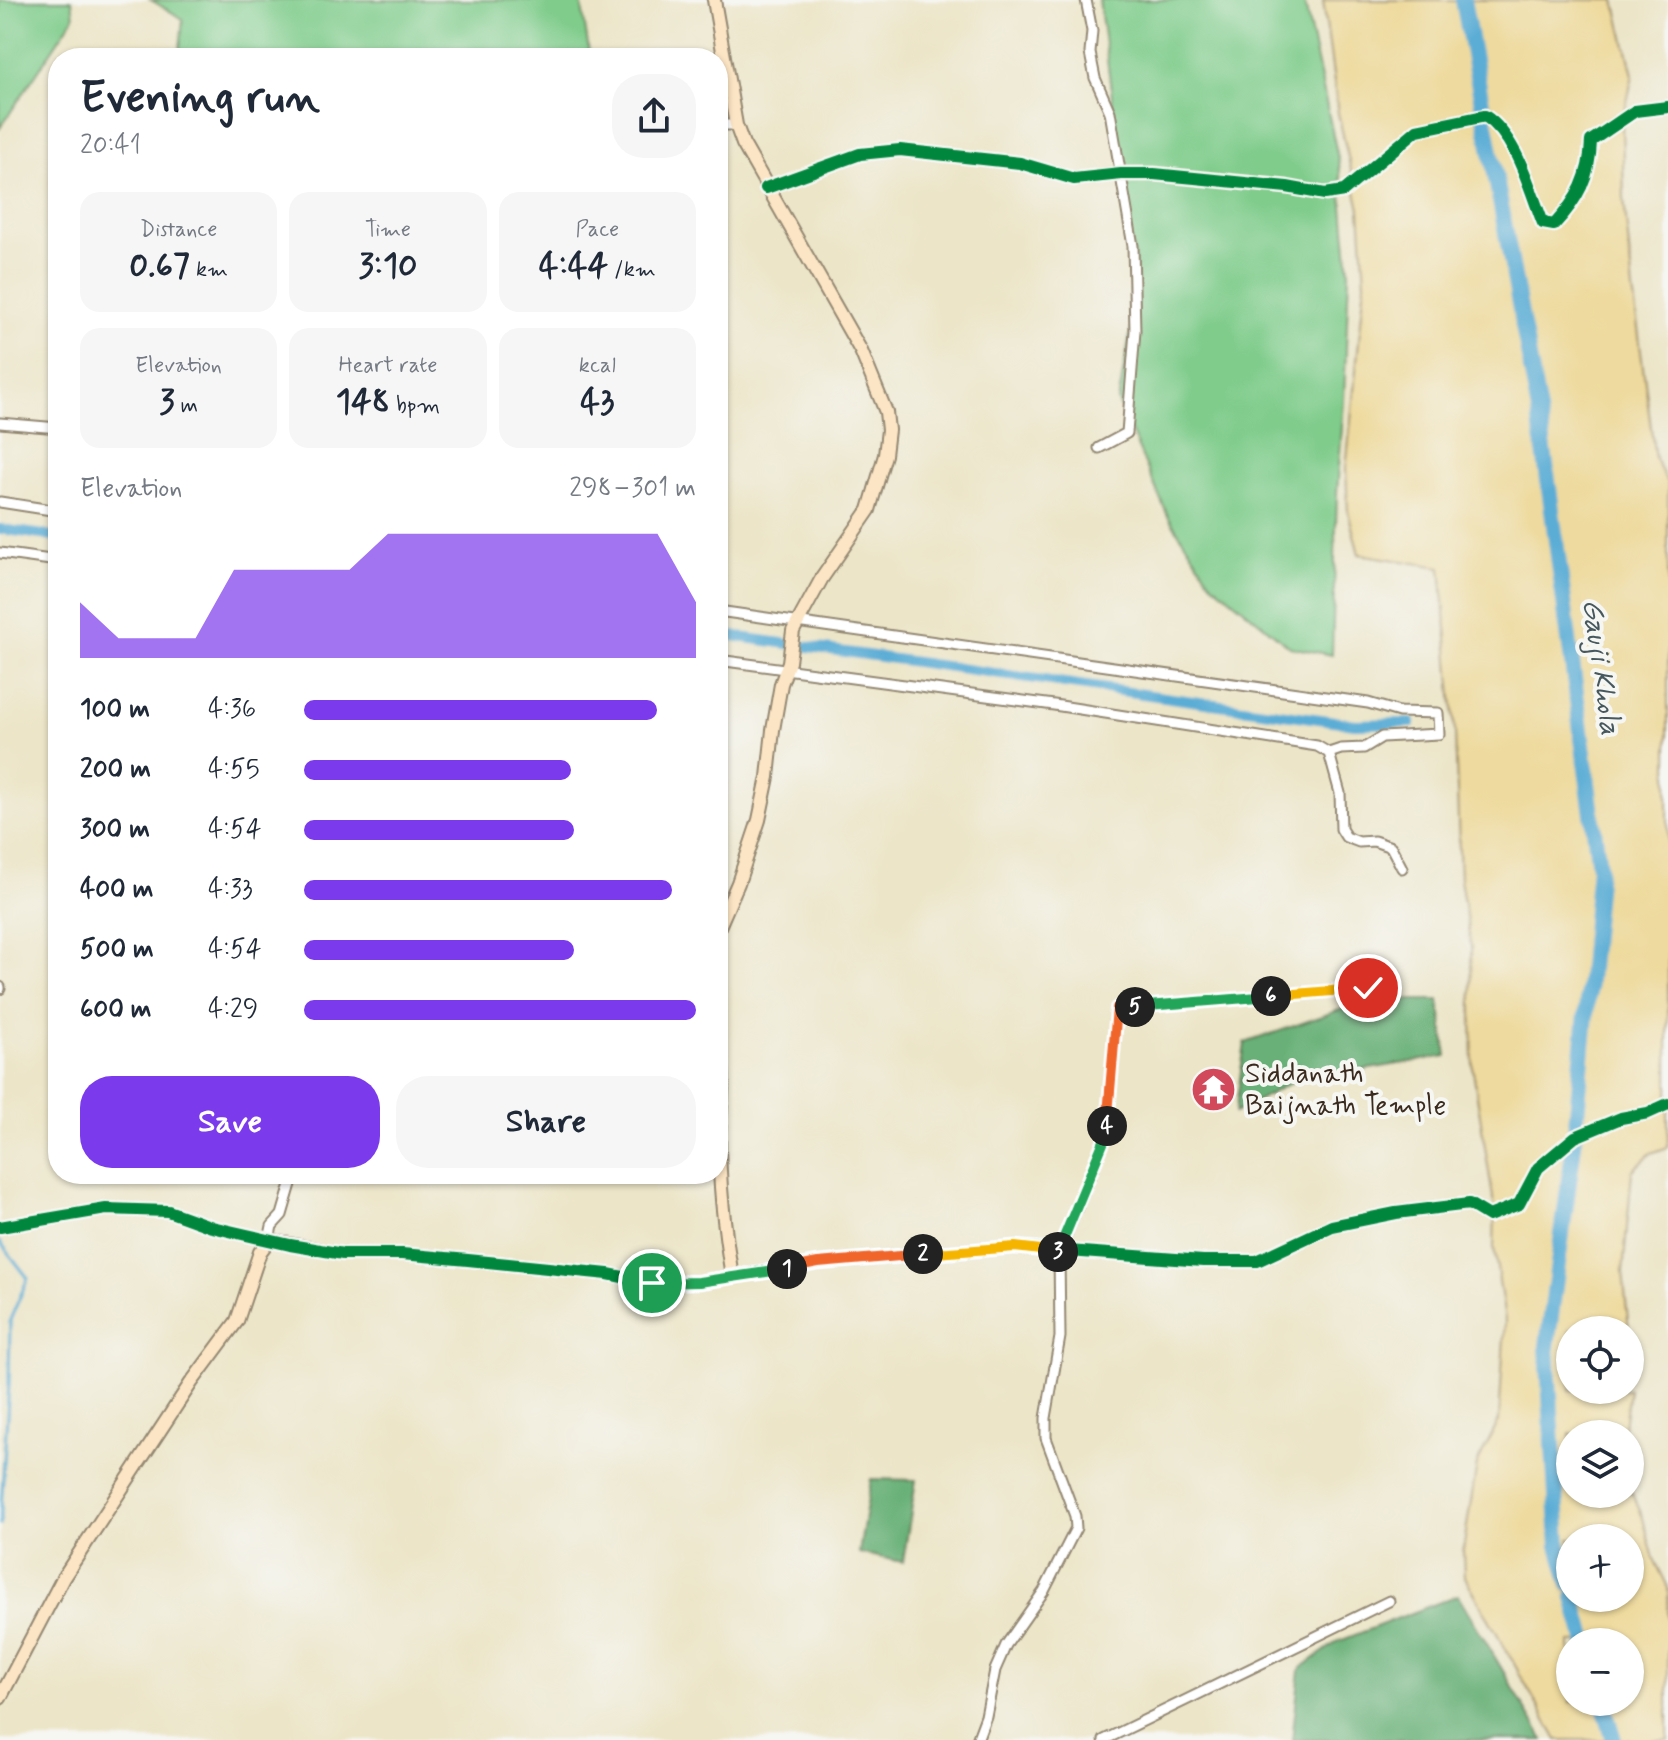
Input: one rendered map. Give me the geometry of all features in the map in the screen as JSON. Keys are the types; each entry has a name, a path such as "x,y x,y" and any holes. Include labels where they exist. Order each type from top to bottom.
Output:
{"street":[{"path":"714,0 722,48"},
{"path":"1086,0 1092,31 1090,53 1095,78 1110,112 1133,246 1135,331 1127,433 1099,448"},
{"path":"728,80 736,125 766,188 861,351 886,412 888,430 883,465 869,510 822,578 795,627 773,730 759,820 728,906"},
{"path":"766,188 860,154 900,150 1020,163 1074,179 1154,174 1287,187 1325,194 1344,191 1417,130 1485,116 1496,124 1518,160 1543,223 1554,225 1575,202 1591,161 1591,141 1635,111 1668,107"},
{"path":"728,125 736,125"},
{"path":"0,423 48,427"},
{"path":"0,502 48,509"},
{"path":"0,553 48,560"},
{"path":"728,613 795,627 1368,703 1399,712 1438,713 1439,734 1382,737 1364,748 1329,753"},
{"path":"728,661 787,665 1317,746 1329,753 1340,793 1341,829 1346,837 1391,847 1402,868"},
{"path":"977,1740 986,1716 995,1670 1006,1645 1044,1591 1076,1528 1075,1516 1046,1438 1046,1418 1060,1337 1059,1252 1106,1136 1117,1008 1368,988"},
{"path":"0,1227 106,1209 168,1211 212,1227 343,1254 402,1254 468,1260 608,1274 652,1283 699,1282 818,1263 1015,1247 1203,1261 1257,1261 1332,1226 1383,1216 1469,1204 1489,1216 1519,1204 1538,1168 1575,1137 1621,1118 1648,1113 1668,1104"},
{"path":"0,1698 63,1578 191,1383 237,1321 260,1252 269,1240 272,1226 282,1215 291,1184"},
{"path":"720,1184 732,1276"},
{"path":"1104,1740 1389,1601"}],"green space":[{"path":"0,0 72,0 74,17 53,48 48,48 48,56 0,128"},
{"path":"151,0 581,0 588,48 180,48 183,19"},
{"path":"1099,0 1304,0 1339,163 1349,271 1332,655 1290,647 1211,582 1168,516 1118,402 1138,289"},
{"path":"1368,1000 1439,1000 1447,1056 1292,1082 1235,1113 1245,1043"},
{"path":"871,1479 916,1480 903,1562 859,1553"},
{"path":"1458,1595 1544,1740 1292,1740 1300,1669 1337,1642"}],"sand":[{"path":"1323,0 1615,0 1633,75 1622,123 1624,199 1633,290 1655,459 1668,484 1668,1147 1651,1153 1632,1171 1623,1272 1628,1316 1556,1316 1556,1404 1627,1404 1625,1420 1556,1420 1556,1508 1639,1508 1642,1515 1654,1559 1668,1587 1668,1740 1557,1740 1464,1575 1463,1551 1477,1464 1499,1421 1505,1320 1494,1248 1495,1210 1473,1071 1471,947 1460,879 1455,731 1441,567 1359,554 1348,511 1346,469 1365,282 1360,209 1338,113"}],"waterway":[{"name":"Gauji Khola","path":"1463,0 1539,412 1599,867 1575,1137 1547,1346 1558,1524"},
{"path":"0,529 48,536"},
{"path":"728,635 1355,724 1411,723"},
{"path":"0,1242 28,1278 10,1320 0,1525"},
{"path":"1578,1612 1582,1628"},
{"path":"1607,1716 1614,1740"}],"cycle path":[{"path":"766,188 860,154 900,150 1020,163 1074,179 1154,174 1287,187 1325,194 1344,191 1417,130 1485,116 1496,125 1514,150 1543,223 1554,225 1581,187 1591,141 1635,111 1668,107"},
{"path":"0,1227 106,1209 168,1211 212,1227 343,1254 402,1254 468,1260 608,1274 652,1283 699,1282 818,1263 1015,1247 1203,1261 1257,1261 1332,1226 1396,1213 1469,1204 1489,1216 1519,1204 1538,1168 1575,1137 1621,1118 1648,1113 1668,1104"}],"place":[{"name":"Siddanath Baijnath Temple","path":"1214,1090"}],"route":[{"path":"652,1283 699,1282 818,1263 867,1261 956,1250 1015,1247 1059,1252 1106,1136 1117,1008 1368,988"}]}
